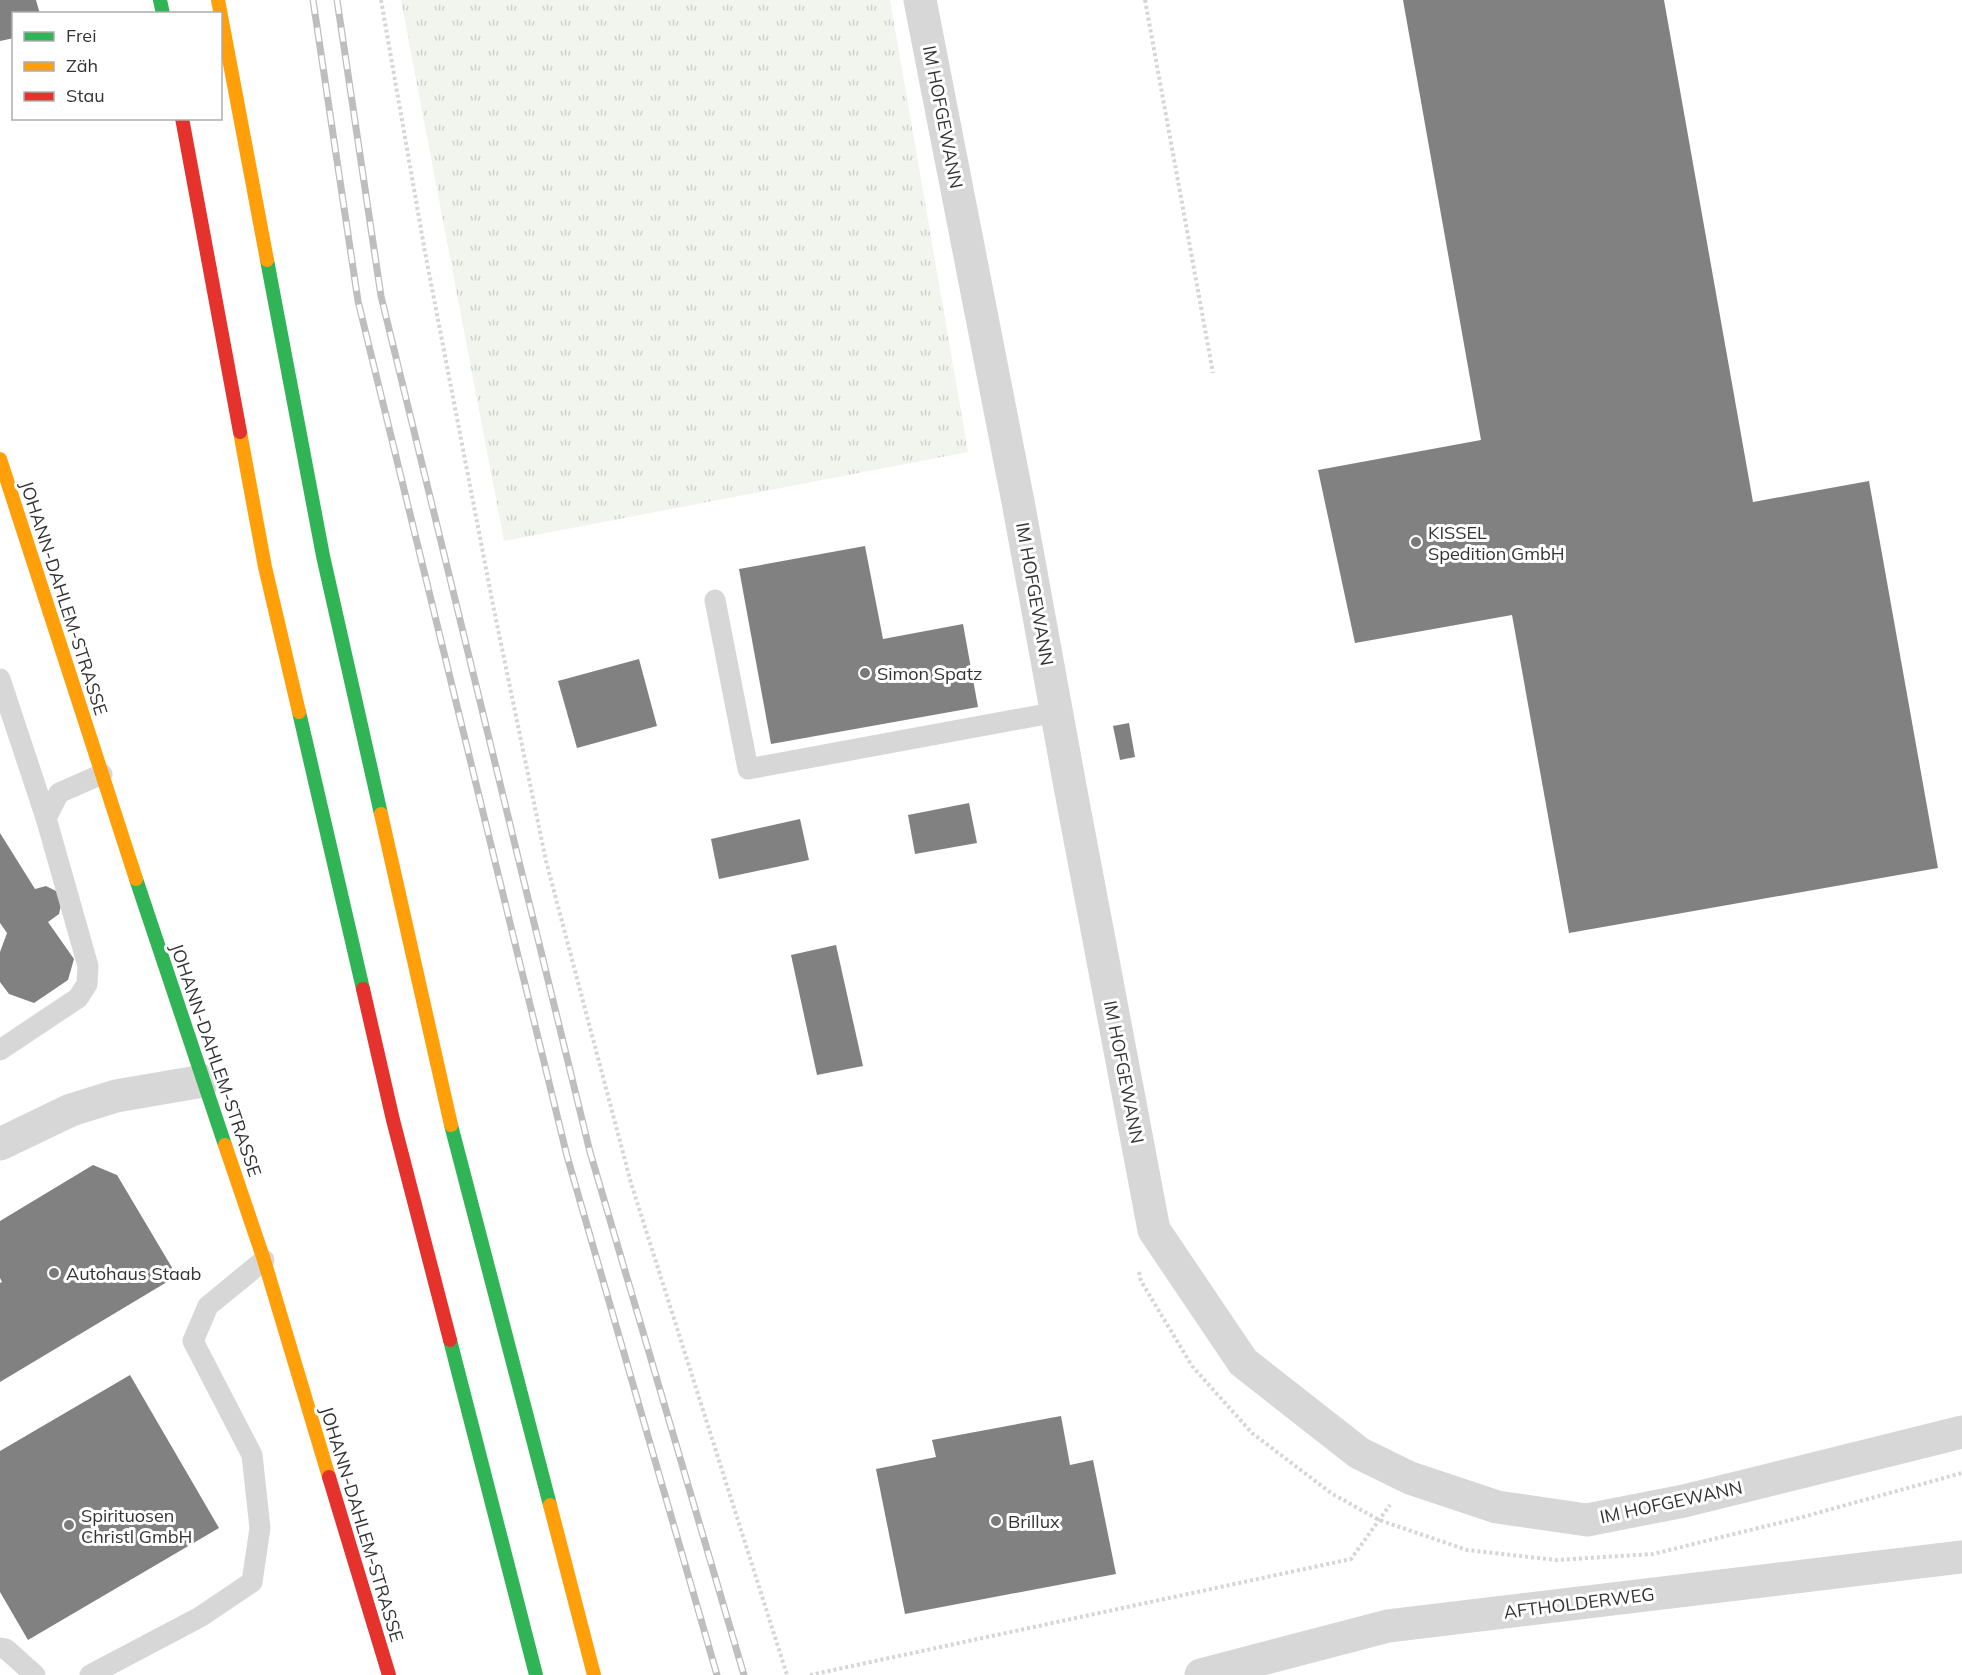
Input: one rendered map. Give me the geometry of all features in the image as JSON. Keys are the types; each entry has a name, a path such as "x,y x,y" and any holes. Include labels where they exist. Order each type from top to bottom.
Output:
{"main road":[{"path":"222,21 323,556 442,1089 594,1675"},
{"path":"182,120 270,590 393,1120 536,1675"},
{"name":"JOHANN-DAHLEM-STRASSE","path":"0,459 203,1081 264,1260 389,1675"}],"street":[{"name":"IM HOFGEWANN","path":"920,0 1019,507 1154,1230 1243,1362 1359,1453 1410,1478 1497,1507 1587,1520 1684,1501 1962,1432"},
{"path":"0,1144 71,1110 116,1096 203,1081"},
{"name":"AFTHOLDERWEG","path":"1201,1675 1388,1626 1962,1557"}],"lane":[{"path":"715,600 748,769 1057,712"},
{"path":"0,679 46,818 88,966 87,984 78,998 0,1050"},
{"path":"46,818 59,793 102,774"},
{"path":"90,1675 200,1617 252,1582 260,1528 252,1455 193,1341 208,1306 264,1260"},
{"path":"0,1648 6,1648 35,1675"}],"path":[{"path":"381,0 425,252 493,604 546,861 631,1183 787,1675"},
{"path":"1145,0 1213,373"},
{"path":"1138,1270 1141,1281 1191,1366 1252,1432 1331,1493 1379,1520 1467,1550 1556,1560 1653,1554 1799,1518 1962,1473"},
{"path":"810,1675 1351,1559 1410,1478"}],"green space":[{"path":"401,0 890,0 968,452 504,541"}],"building":[{"path":"0,0 36,0 39,12 12,12 12,38 0,41"},
{"path":"1403,0 1664,0 1753,502 1869,481 1938,868 1569,933 1512,615 1355,643 1318,470 1481,440"},
{"name":"Simon Spatz","path":"865,546 883,639 963,624 978,707 771,744 739,569"},
{"path":"639,659 657,726 577,748 558,681"},
{"path":"1129,723 1135,757 1120,760 1113,726"},
{"path":"969,803 977,843 915,854 908,815"},
{"path":"800,819 809,860 719,879 711,839"},
{"path":"0,833 35,889 46,886 56,891 62,901 59,914 48,922 74,959 68,980 34,1003 9,994 0,982 0,952 7,933 0,923"},
{"path":"836,945 863,1066 817,1075 791,955"},
{"path":"93,1165 117,1175 177,1276 0,1382 0,1283 2,1282 0,1278 0,1221"},
{"path":"130,1375 219,1528 28,1640 0,1592 0,1451"},
{"name":"Brillux","path":"1061,1416 1070,1465 1093,1460 1116,1574 905,1614 876,1469 936,1457 932,1440"}],"railway":[{"path":"313,0 358,301 567,1156 717,1675"},
{"path":"337,0 381,296 590,1152 744,1675"}],"traffic: fast":[{"path":"160,0 163,12"},
{"path":"267,260 323,556 381,814"},
{"path":"299,712 363,989"},
{"path":"136,879 225,1145"},
{"path":"451,1125 550,1505"},
{"path":"450,1340 536,1675"}],"traffic: slow":[{"path":"218,0 220,12"},
{"path":"222,21 267,260"},
{"path":"240,432 265,567 299,712"},
{"path":"0,459 136,879"},
{"path":"381,814 451,1125"},
{"path":"225,1145 264,1260 329,1477"},
{"path":"550,1505 594,1675"}],"traffic: jam":[{"path":"182,120 240,432"},
{"path":"363,989 393,1120 450,1340"},
{"path":"329,1477 389,1675"}],"place":[{"name":"KISSEL Spedition GmbH","path":"1416,542"},
{"name":"Simon Spatz","path":"865,673"},
{"name":"Autohaus Staab","path":"54,1273"},
{"name":"Brillux","path":"996,1521"},
{"name":"Spirituosen Christl GmbH","path":"69,1525"}]}
